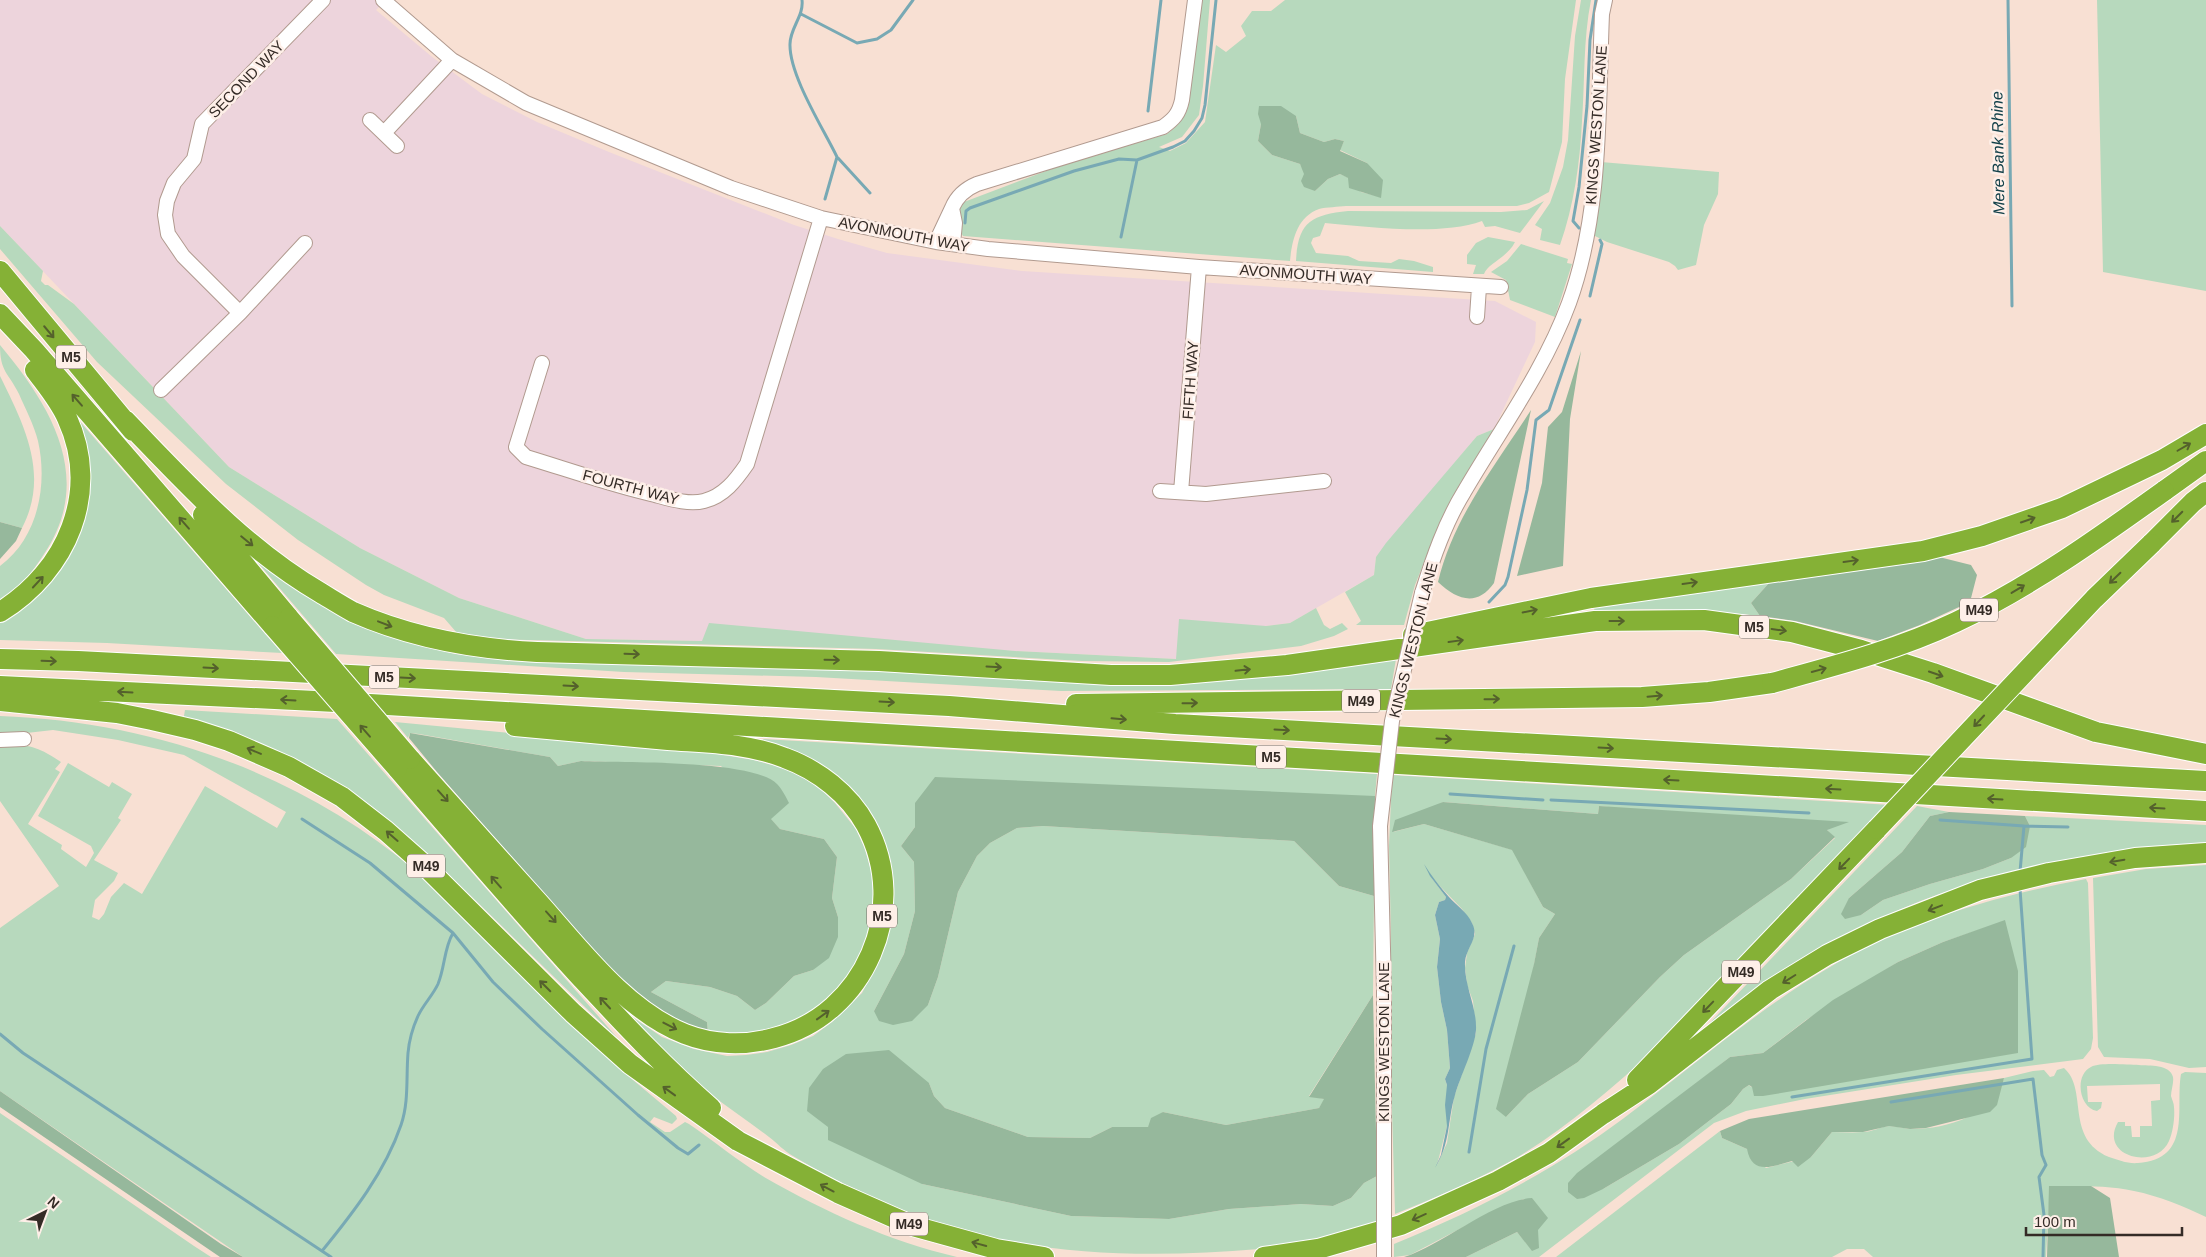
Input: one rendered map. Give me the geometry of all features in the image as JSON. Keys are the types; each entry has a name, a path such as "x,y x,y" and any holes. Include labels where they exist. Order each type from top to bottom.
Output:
{"highway":[{"name":"M5","path":"0,271 125,420 281,622"},
{"name":"M5","path":"0,276 18,294"},
{"name":"M5","path":"0,314 281,622 403,764 543,936 670,1072 714,1110 784,1164"},
{"name":"M5","path":"0,324 50,390 67,419 77,450 80,475 78,500 72,527 58,557 30,591 0,612"},
{"name":"M5","path":"125,420 209,507 246,540 296,578 352,611 392,627 445,642 497,650 537,652 879,661 1111,675 1170,675 1287,665 1595,621 1704,620 1792,632 1861,650 1933,673 2096,732 2206,754"},
{"path":"1287,665 1308,658 1591,598 1923,551 1982,536 2062,508 2162,460 2206,434"},
{"name":"M49","path":"949,706 1642,697 1709,692 1772,683 1897,646 1955,623 2048,571 2206,461"},
{"name":"M49","path":"1264,1257 1318,1249 1401,1225 1498,1181 1540,1158 1603,1114 1663,1054 1878,829 2094,599 2193,502 2206,492"},
{"name":"M5","path":"0,659 97,662 949,706 1185,724 2206,781"},
{"name":"M5","path":"0,686 336,702 2206,811"},
{"name":"M49","path":"0,701 117,713 195,730 255,752 320,784 360,810 421,862 573,1013 630,1064 738,1141 838,1193 913,1226 996,1249 1044,1257"},
{"name":"M5","path":"336,702 477,722 743,746 792,761 822,777 846,798 866,825 872,838 878,856 883,886 881,922 873,952 858,979 846,995 819,1018 802,1029 785,1036 752,1043 718,1042 686,1034 650,1015 624,994 403,764"},
{"path":"1603,1114 1649,1084 1770,990 1827,955 1880,929 1980,890 2049,873 2135,858 2203,853"}],"street":[{"name":"SECOND WAY","path":"240,313 183,256 168,234 165,215 167,201 174,183 194,159 202,124 323,0"},
{"name":"AVONMOUTH WAY","path":"383,0 452,60 526,102 731,188 821,218 936,242 988,250 1199,267 1501,287"},
{"path":"936,242 959,195 972,186 1163,127 1172,121 1179,113 1182,100 1195,0"},
{"name":"KINGS WESTON LANE","path":"1384,1257 1384,990 1380,826 1392,721 1422,593 1438,544 1463,493 1536,374 1569,303 1586,242 1595,180 1602,14 1605,0"},
{"path":"384,133 452,60"},
{"path":"370,120 397,146"},
{"path":"952,208 955,223 953,244"},
{"name":"FOURTH WAY","path":"542,363 516,447 526,457 626,488 680,501 704,501 717,496 737,478 747,464 821,218"},
{"path":"161,390 240,313 305,243"},
{"name":"FIFTH WAY","path":"1181,492 1199,267"},
{"path":"1477,317 1479,287"},
{"path":"1160,491 1206,494 1324,481"},
{"path":"0,740 24,739"}],"shaded area":[{"path":"0,0 386,0 376,10 431,56 482,94 537,122 609,152 794,225 838,239 887,253 1022,271 1495,301 1536,322 1535,342 1494,429 1477,436 1376,557 1374,575 1290,623 1266,626 1176,659 1015,651 586,639 459,598 360,548 229,467 0,226"}],"green space":[{"path":"1202,0 1210,0 1199,115 1182,137 1159,147 1170,151 1186,143 1205,122 1216,45 1226,52 1246,36 1241,26 1252,11 1271,11 1285,0 1576,0 1565,79 1562,142 1549,192 1529,203 1517,206 1346,206 1319,209 1305,218 1297,230 1292,245 1290,261 963,236 961,233 959,225 961,214 958,213 959,208 964,202 1062,165 1167,134 1174,129 1188,108","holes":["1296,116 1300,133 1324,142 1335,139 1344,141 1340,150 1367,163 1381,197 1361,192 1349,178 1340,174 1328,179 1315,191 1300,164 1272,155 1258,141 1261,124"]},
{"path":"1581,0 1591,0 1585,45 1581,137 1573,199 1560,245 1540,240 1542,229 1535,225 1550,203 1563,167 1568,140 1575,36"},
{"path":"2097,0 2206,0 2206,291 2103,272"},
{"path":"1259,106 1281,106 1296,116 1300,133 1324,142 1335,139 1344,141 1340,151 1367,163 1383,180 1381,198 1349,188 1348,178 1340,174 1328,179 1315,191 1304,187 1301,181 1304,174 1300,164 1272,155 1258,141 1261,124 1258,114"},
{"path":"1601,162 1719,172 1718,194 1704,225 1696,265 1678,270 1669,262 1607,242 1593,235"},
{"path":"1544,201 1520,233 1495,226 1485,227 1482,221 1465,226 1426,229 1383,228 1325,223 1320,236 1313,238 1311,243 1316,253 1348,256 1359,261 1391,263 1399,259 1414,261 1433,267 1433,272 1296,261 1297,248 1304,229 1316,218 1325,215 1348,211 1501,212 1527,210"},
{"path":"0,226 43,271 41,281 74,304 229,467 360,548 459,598 586,639 702,641 709,623 1015,651 1176,659 1179,619 1266,626 1290,623 1316,608 1324,625 1330,629 1342,623 1348,629 1334,636 1301,646 1169,662 1082,661 876,649 492,639 457,633 444,618 384,595 366,585 298,540 226,484 97,362 0,249"},
{"path":"1488,237 1515,242 1512,248 1489,267 1484,274 1473,274 1476,265 1467,264 1467,255 1476,243"},
{"path":"1521,244 1568,259 1567,263 1572,264 1555,317 1510,300 1506,280 1491,272 1507,261"},
{"path":"0,345 19,368 50,418 60,444 66,471 66,498 59,526 44,554 19,586 0,600 0,566 13,554 31,526 37,510 42,475 38,441 19,394 3,367"},
{"path":"1581,351 1570,419 1563,566 1517,576 1542,483 1548,427 1562,412"},
{"path":"0,376 25,431 34,469 34,488 30,508 22,528 0,522"},
{"path":"69,409 282,653 107,643 0,640 0,623 35,597 53,578 77,537"},
{"path":"1531,410 1494,583 1481,596 1474,598 1460,597 1438,582 1445,558 1477,492"},
{"path":"1494,429 1495,434 1435,535 1415,585 1404,625 1356,625 1361,621 1345,592 1374,575 1376,557 1386,543 1477,436"},
{"path":"0,522 22,528 16,541 0,559"},
{"path":"246,549 398,639 455,654 521,661 877,668 1084,680 1396,659 1391,689 1061,691 816,677 624,672 336,654"},
{"path":"1939,557 1971,565 1977,575 1970,602 1920,625 1878,641 1795,621 1760,616 1751,603 1769,583"},
{"path":"1769,583 1751,603 1760,616 1677,610 1595,611 1593,607"},
{"path":"185,710 337,719 621,1042 443,869 392,824 183,721"},
{"path":"0,716 56,720 112,729 167,741 221,759 273,780 323,806 371,836 416,871 614,1064 676,1116 677,1119 672,1124 654,1117 650,1122 665,1132 670,1132 685,1122 764,1177 810,1202 882,1234 957,1257 243,1257 0,1091 0,928 59,886 0,801 0,745 32,747 45,752 61,762 55,769 60,772 28,824 62,845 61,849 86,867 94,853 91,846 38,816 68,763 109,787 112,782 132,794 118,818 121,820 94,860 118,873 114,881 95,900 92,917 99,920 104,914 111,897 124,883 142,894 205,786 277,828 286,812 184,755 118,740 53,730 0,736"},
{"path":"395,722 699,751 754,760 783,768 804,778 823,791 856,829 865,849 872,874 874,897 868,939 841,990 802,1020 754,1036 708,1033 707,1022 651,992 666,981 710,987 737,996 755,1010 766,1003 794,976 813,970 838,917 832,898 837,857 824,839 780,829 721,766 581,761 558,766 550,757 419,734 410,733 408,738"},
{"path":"410,733 550,757 558,766 581,761 684,764 741,770 763,776 777,784 789,803 771,819 780,829 824,839 837,857 832,898 838,917 838,937 829,958 813,970 794,976 766,1003 755,1010 737,996 710,987 666,981 651,992 707,1022 708,1033 684,1026 629,991 437,772 409,738"},
{"path":"763,739 1377,774 1375,796 915,803 915,827 901,846 914,862 915,911 904,954 874,1011 928,1005 938,977 958,892 977,856 990,843 1017,828 1043,826 1294,841 1339,886 1374,896 1373,995 1309,1096 1325,1099 1319,1108 1226,1125 1163,1112 1148,1127 1112,1127 1090,1138 1028,1137 945,1108 934,1096 929,1083 922,1184 1071,1216 1169,1219 1229,1209 1301,1204 1333,1206 1351,1198 1364,1183 1377,1176 1379,1221 1320,1238 1290,1244 1224,1252 1116,1253 1081,1251 1010,1242 953,1228 905,1211 813,1168 790,1154 697,1084 653,1045 591,980 631,1016 662,1037 694,1049 727,1056 767,1052 813,1036 832,1022 862,993 883,952 892,923 893,892 879,833 763,742"},
{"path":"1392,775 1891,805 1654,1050 1602,1096 1548,1138 1509,1162 1439,1196 1395,1214 1391,1075 1389,846","holes":["1443,802 1598,814 1599,806 1827,830 1835,838 1791,879 1684,955 1660,977 1578,1062 1528,1094 1506,1117 1539,938 1555,914 1543,907 1513,850 1424,824 1393,832","1431,877 1462,909 1472,923 1475,934 1467,953 1465,968 1467,985 1473,1001 1476,1033 1454,1097 1447,1143 1437,1165 1447,1126 1447,1085 1445,1079 1450,1068 1447,1030 1441,1002 1437,967 1440,939 1435,915 1439,902 1445,900 1446,897"]},
{"path":"935,777 1375,796 1374,896 1339,886 1294,841 1043,826 1017,828 990,843 977,856 958,892 938,977 928,1005 912,1021 893,1025 879,1021 874,1011 904,954 915,911 914,862 901,846 915,827 915,803"},
{"path":"1443,802 1598,814 1599,806 1849,822 1827,830 1835,837 1791,879 1684,955 1660,977 1578,1062 1528,1094 1506,1117 1496,1109 1539,938 1555,914 1543,907 1512,850 1424,824 1392,832 1395,820"},
{"path":"1917,806 1949,812 1930,816 1902,852 1849,898 1861,915 1883,900 1983,869 2011,858 2030,826 2025,816 2206,825 2206,844 2162,847 2073,859 2028,868 1940,894 1898,910 1839,940 1704,1031 1703,1030"},
{"path":"1949,812 2025,816 2030,826 2026,847 2011,858 1983,869 1883,900 1861,915 1845,919 1841,914 1849,898 1902,852 1930,816"},
{"path":"2206,865 2206,1067 2189,1068 2150,1059 2104,1057 2098,1047 2093,878 2146,869"},
{"path":"2086,879 2088,883 2093,1038 2091,1049 2083,1059 1956,1075 1805,1099 1746,1111 1714,1123 1539,1257 1466,1257 1517,1232 1532,1250 1524,1199 1492,1212 1410,1255 1394,1257 1394,1244 1484,1204 1570,1155 1624,1118 1773,1004 1855,953 1887,938 1951,913 2052,886","holes":["2005,921 1751,1087 1749,1085 1743,1089 1731,1104 1679,1144 1603,1189 1674,1101 1730,1057 1763,1053 1806,1020 1898,962 1943,942"]},
{"path":"2005,920 2018,971 2018,1053 1763,1096 1754,1096 1752,1087 1749,1085 1743,1089 1731,1104 1679,1144 1603,1189 1584,1198 1577,1199 1568,1192 1568,1183 1577,1173 1730,1057 1763,1053 1833,1000 1898,962 1943,942"},
{"path":"1373,995 1377,1176 1364,1183 1351,1198 1333,1206 1301,1204 1229,1209 1169,1219 1071,1216 922,1184 828,1140 828,1127 807,1111 809,1088 823,1069 846,1054 889,1050 929,1083 934,1096 945,1108 1028,1137 1090,1138 1112,1127 1148,1127 1151,1118 1163,1112 1226,1125 1319,1108 1324,1099 1309,1097"},
{"path":"2095,1065 2159,1066 2168,1070 2173,1077 2171,1096 2174,1104 2173,1129 2169,1141 2162,1150 2153,1156 2131,1156 2122,1151 2116,1144 2114,1134 2118,1122 2125,1122 2125,1126 2131,1126 2132,1137 2140,1137 2140,1126 2152,1126 2151,1101 2160,1100 2160,1084 2087,1086 2088,1102 2102,1102 2101,1108 2097,1111 2091,1109 2086,1104 2081,1091 2082,1077 2086,1071"},
{"path":"2064,1068 2071,1077 2075,1089 2079,1114 2086,1138 2095,1149 2109,1157 2123,1162 2134,1163 2155,1159 2167,1152 2174,1142 2178,1130 2181,1074 2185,1072 2206,1073 2206,1217 2171,1202 2124,1189 2050,1186 2046,1257 1873,1257 1864,1249 1847,1249 1832,1257 1556,1257 1720,1131 1722,1138 1747,1149 1766,1168 1811,1157 1832,1132 1866,1132 1889,1126 1909,1129 1926,1128 1954,1123 1990,1102 2004,1078 2044,1070 2050,1077 2054,1076 2057,1070"},
{"path":"2004,1078 1997,1105 1990,1112 1926,1128 1910,1129 1889,1126 1863,1132 1832,1132 1811,1157 1798,1167 1792,1161 1771,1167 1758,1166 1753,1163 1747,1149 1722,1138 1720,1131 1749,1119"},
{"path":"0,1091 221,1244 243,1257 220,1257 0,1107"},
{"path":"0,1113 194,1246 211,1257 0,1257"},
{"path":"2049,1186 2091,1186 2110,1198 2119,1257 2047,1257"},
{"path":"1532,1198 1548,1218 1538,1230 1539,1248 1532,1251 1517,1232 1466,1257 1404,1257 1435,1243 1501,1206"}],"water":[{"path":"1424,864 1436,881 1467,916 1474,928 1474,938 1466,957 1465,971 1475,1013 1475,1037 1452,1105 1444,1149 1435,1168 1441,1155 1447,1126 1445,1105 1447,1085 1445,1079 1450,1068 1447,1030 1441,1002 1437,967 1440,939 1435,915 1439,902 1445,900 1446,897 1430,876"}],"waterway":[{"path":"802,0 801,11 791,38 791,57 801,86 837,157 825,199"},
{"path":"801,14 857,43 877,39 891,30 913,0"},
{"path":"1148,111 1161,0"},
{"path":"965,223 966,211 970,208 1074,171 1119,159 1137,160 1185,141 1202,118 1205,105 1216,0"},
{"path":"1579,228 1573,221 1579,187 1587,106 1590,40 1596,0"},
{"name":"Mere Bank Rhine","path":"2008,0 2012,306"},
{"path":"838,158 870,193"},
{"path":"1121,237 1137,160"},
{"path":"1590,296 1602,244 1600,240"},
{"path":"1489,602 1505,585 1508,577 1527,490 1536,420 1549,410 1580,320"},
{"path":"1450,794 1543,800"},
{"path":"1551,800 1809,813"},
{"path":"302,819 370,863 453,933"},
{"path":"1940,820 2024,826 2020,872"},
{"path":"2024,826 2068,827"},
{"path":"1792,1097 2032,1059 2020,889"},
{"path":"322,1251 377,1176 394,1142 404,1116 409,1044 416,1020 438,984 453,933 493,982 542,1029 638,1115 688,1154 699,1145"},
{"path":"1469,1152 1486,1049 1514,946"},
{"path":"0,1034 23,1053 331,1257"},
{"path":"1891,1102 2033,1079 2042,1155 2046,1165 2039,1177 2044,1215 2043,1257"}]}
